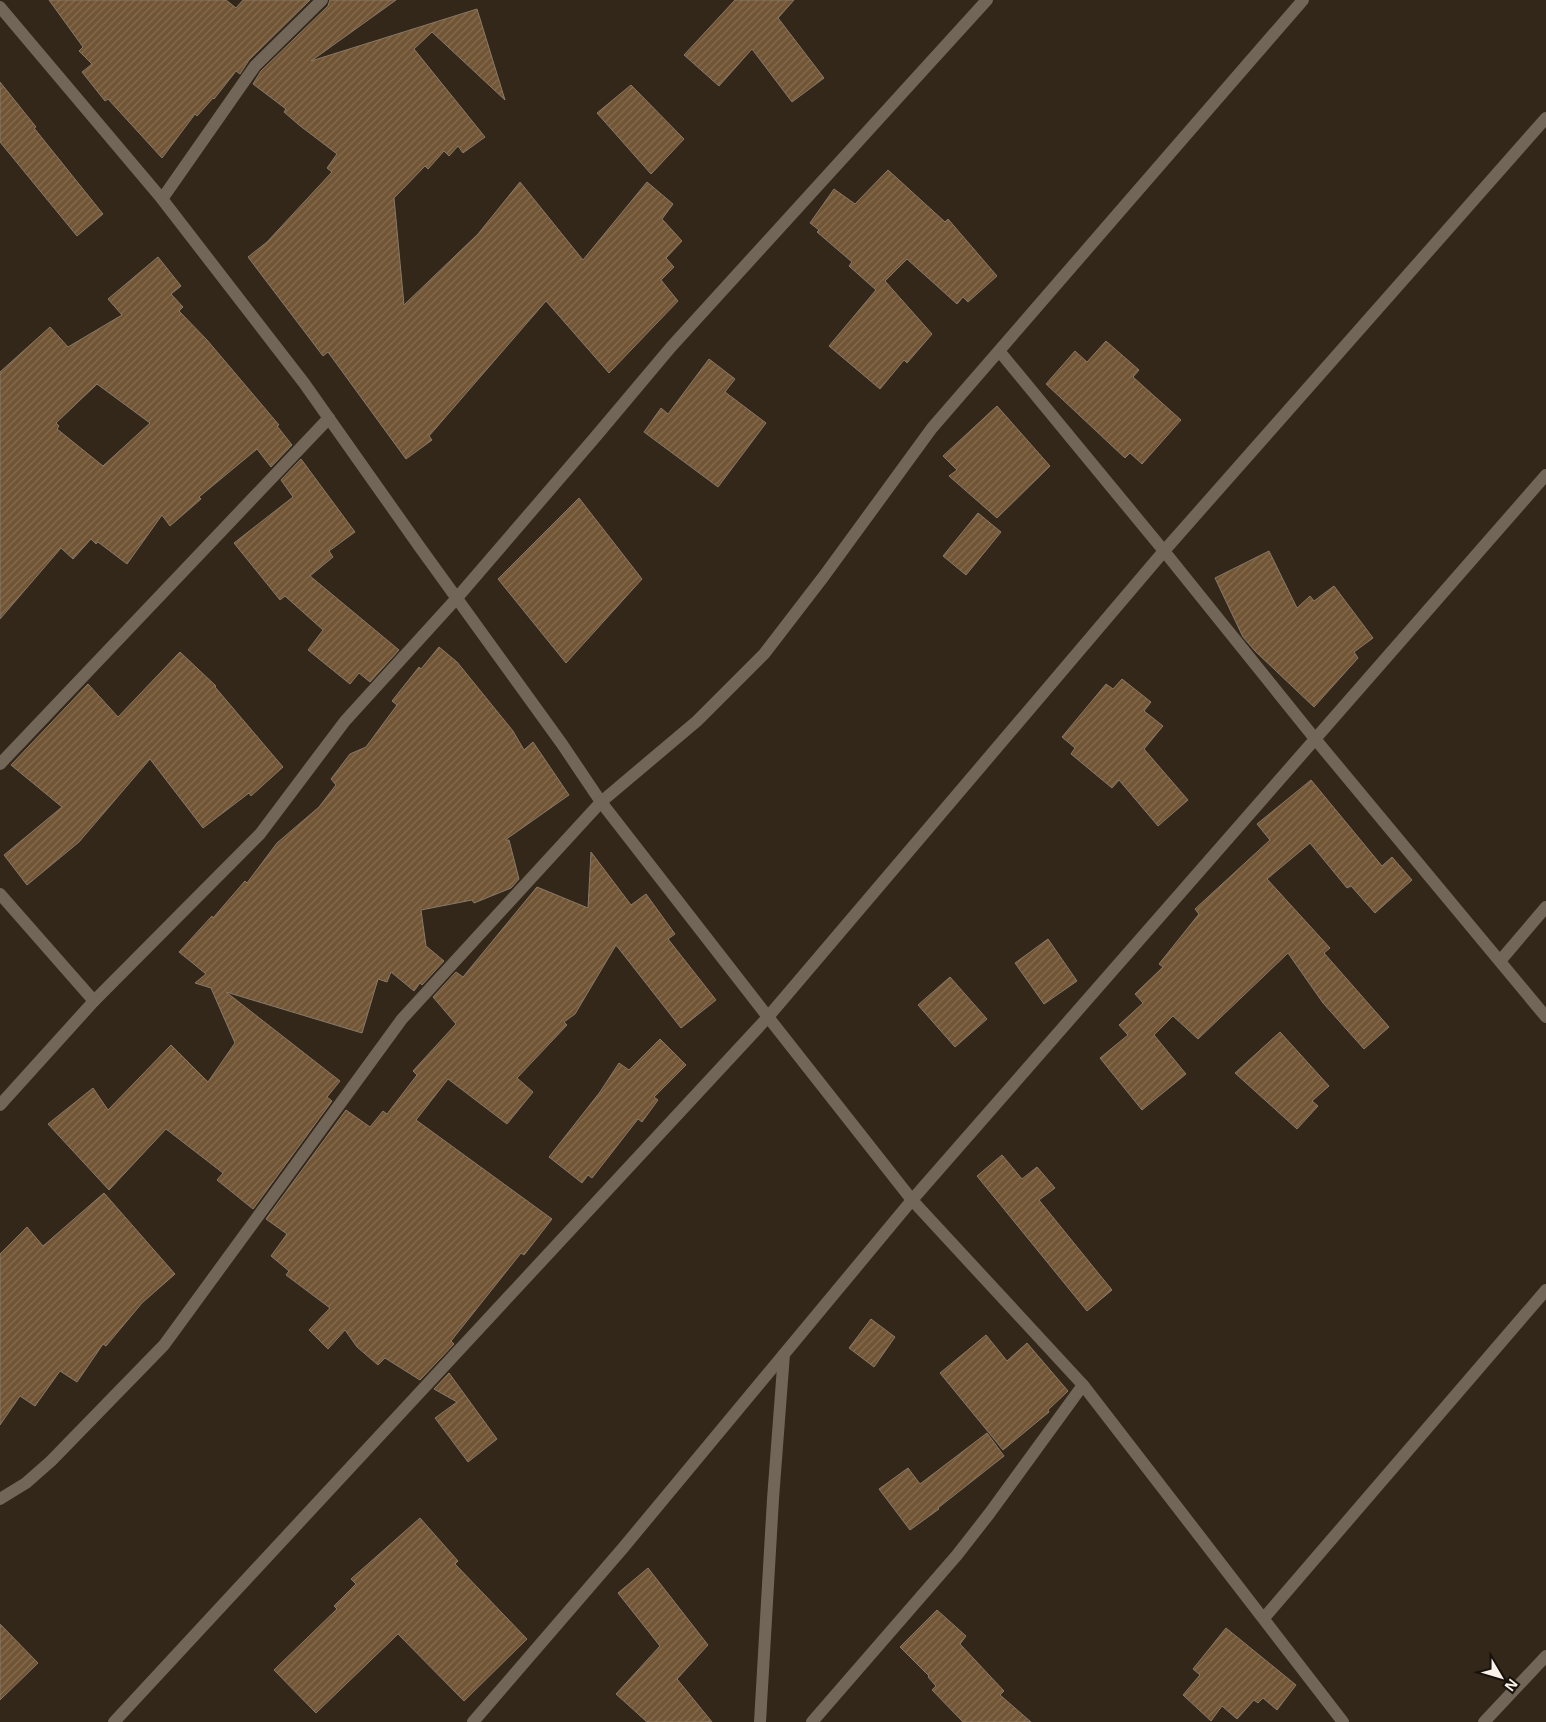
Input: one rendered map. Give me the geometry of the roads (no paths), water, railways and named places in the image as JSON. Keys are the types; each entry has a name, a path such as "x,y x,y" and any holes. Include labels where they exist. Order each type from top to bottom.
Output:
{"street":[{"path":"162,199 255,66 322,0"},
{"path":"0,1105 94,1001 260,834 345,720 456,599 598,435 671,347 987,0"},
{"path":"0,1499 26,1483 51,1461 164,1345 402,1019 601,802 697,721 764,654 824,576 932,428 1000,352 1303,0"},
{"path":"0,7 162,199 304,383 456,599 562,744 601,802 912,1200 1083,1385 1343,1722"},
{"path":"114,1722 768,1016 1164,551 1546,118"},
{"path":"1000,352 1316,740 1546,1017"},
{"path":"0,764 329,418"},
{"path":"473,1722 623,1548 912,1200 1546,475"},
{"path":"0,894 94,1001"},
{"path":"1500,962 1546,907"},
{"path":"1264,1618 1546,1290"},
{"path":"760,1722 773,1499 784,1354"},
{"path":"812,1722 957,1555 1083,1385"},
{"path":"1484,1722 1546,1656"}]}
